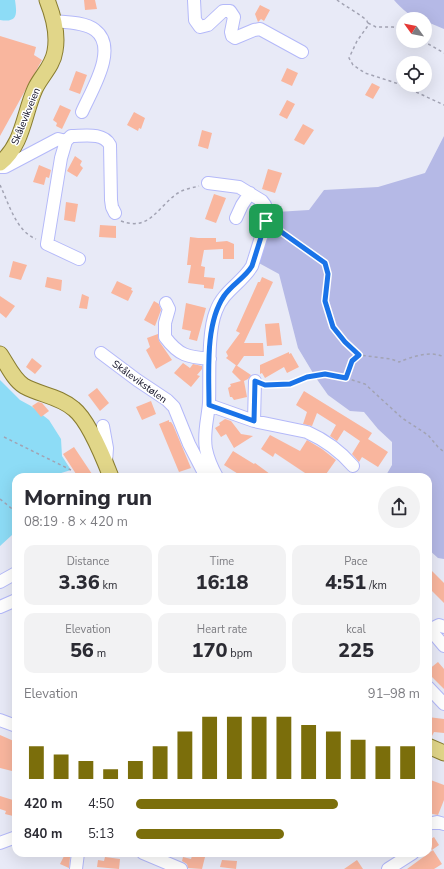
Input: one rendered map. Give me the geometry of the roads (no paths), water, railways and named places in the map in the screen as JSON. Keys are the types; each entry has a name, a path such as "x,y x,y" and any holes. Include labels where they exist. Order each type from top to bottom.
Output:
{"main road":[{"name":"Skålevikveien","path":"0,163 5,159 16,142 35,88 51,63 55,53 56,44 53,21 47,0"},
{"path":"0,354 13,375 25,386 57,398 76,410 86,424 108,470"},
{"path":"432,748 444,753"}],"street":[{"path":"194,0 195,20 200,28 208,25 223,11 230,11 234,17 231,32 232,36 235,38 260,29 302,52"},
{"path":"53,21 88,26 96,30 103,42 104,59 82,112"},
{"name":"Skålevikveien","path":"0,167 5,167 58,139 66,141 71,136 97,136 104,138 108,142 111,150 110,200 115,213"},
{"path":"66,141 61,158 47,244 79,259"},
{"path":"208,183 235,186 250,193 262,201 268,215 252,266 225,295 215,312 210,359 209,405 205,430 206,448 210,464 215,473"},
{"path":"236,218 250,193"},
{"path":"166,303 169,309 164,332 168,342 187,356 210,359"},
{"name":"Skålevikstølen","path":"101,353 167,400 174,407 189,444 204,473"},
{"path":"254,421 255,381"},
{"path":"209,405 254,421 307,432 314,435 344,456 353,466"},
{"path":"103,426 107,448 108,470"},
{"path":"0,582 12,575"},
{"path":"432,627 439,625 444,626"},
{"path":"432,632 444,646"},
{"path":"432,691 444,704"},
{"path":"0,720 12,724"},
{"path":"432,823 437,822 444,824"},
{"path":"0,843 12,838"},
{"path":"76,869 78,857"},
{"path":"152,857 181,869"},
{"path":"388,869 407,857"}]}
